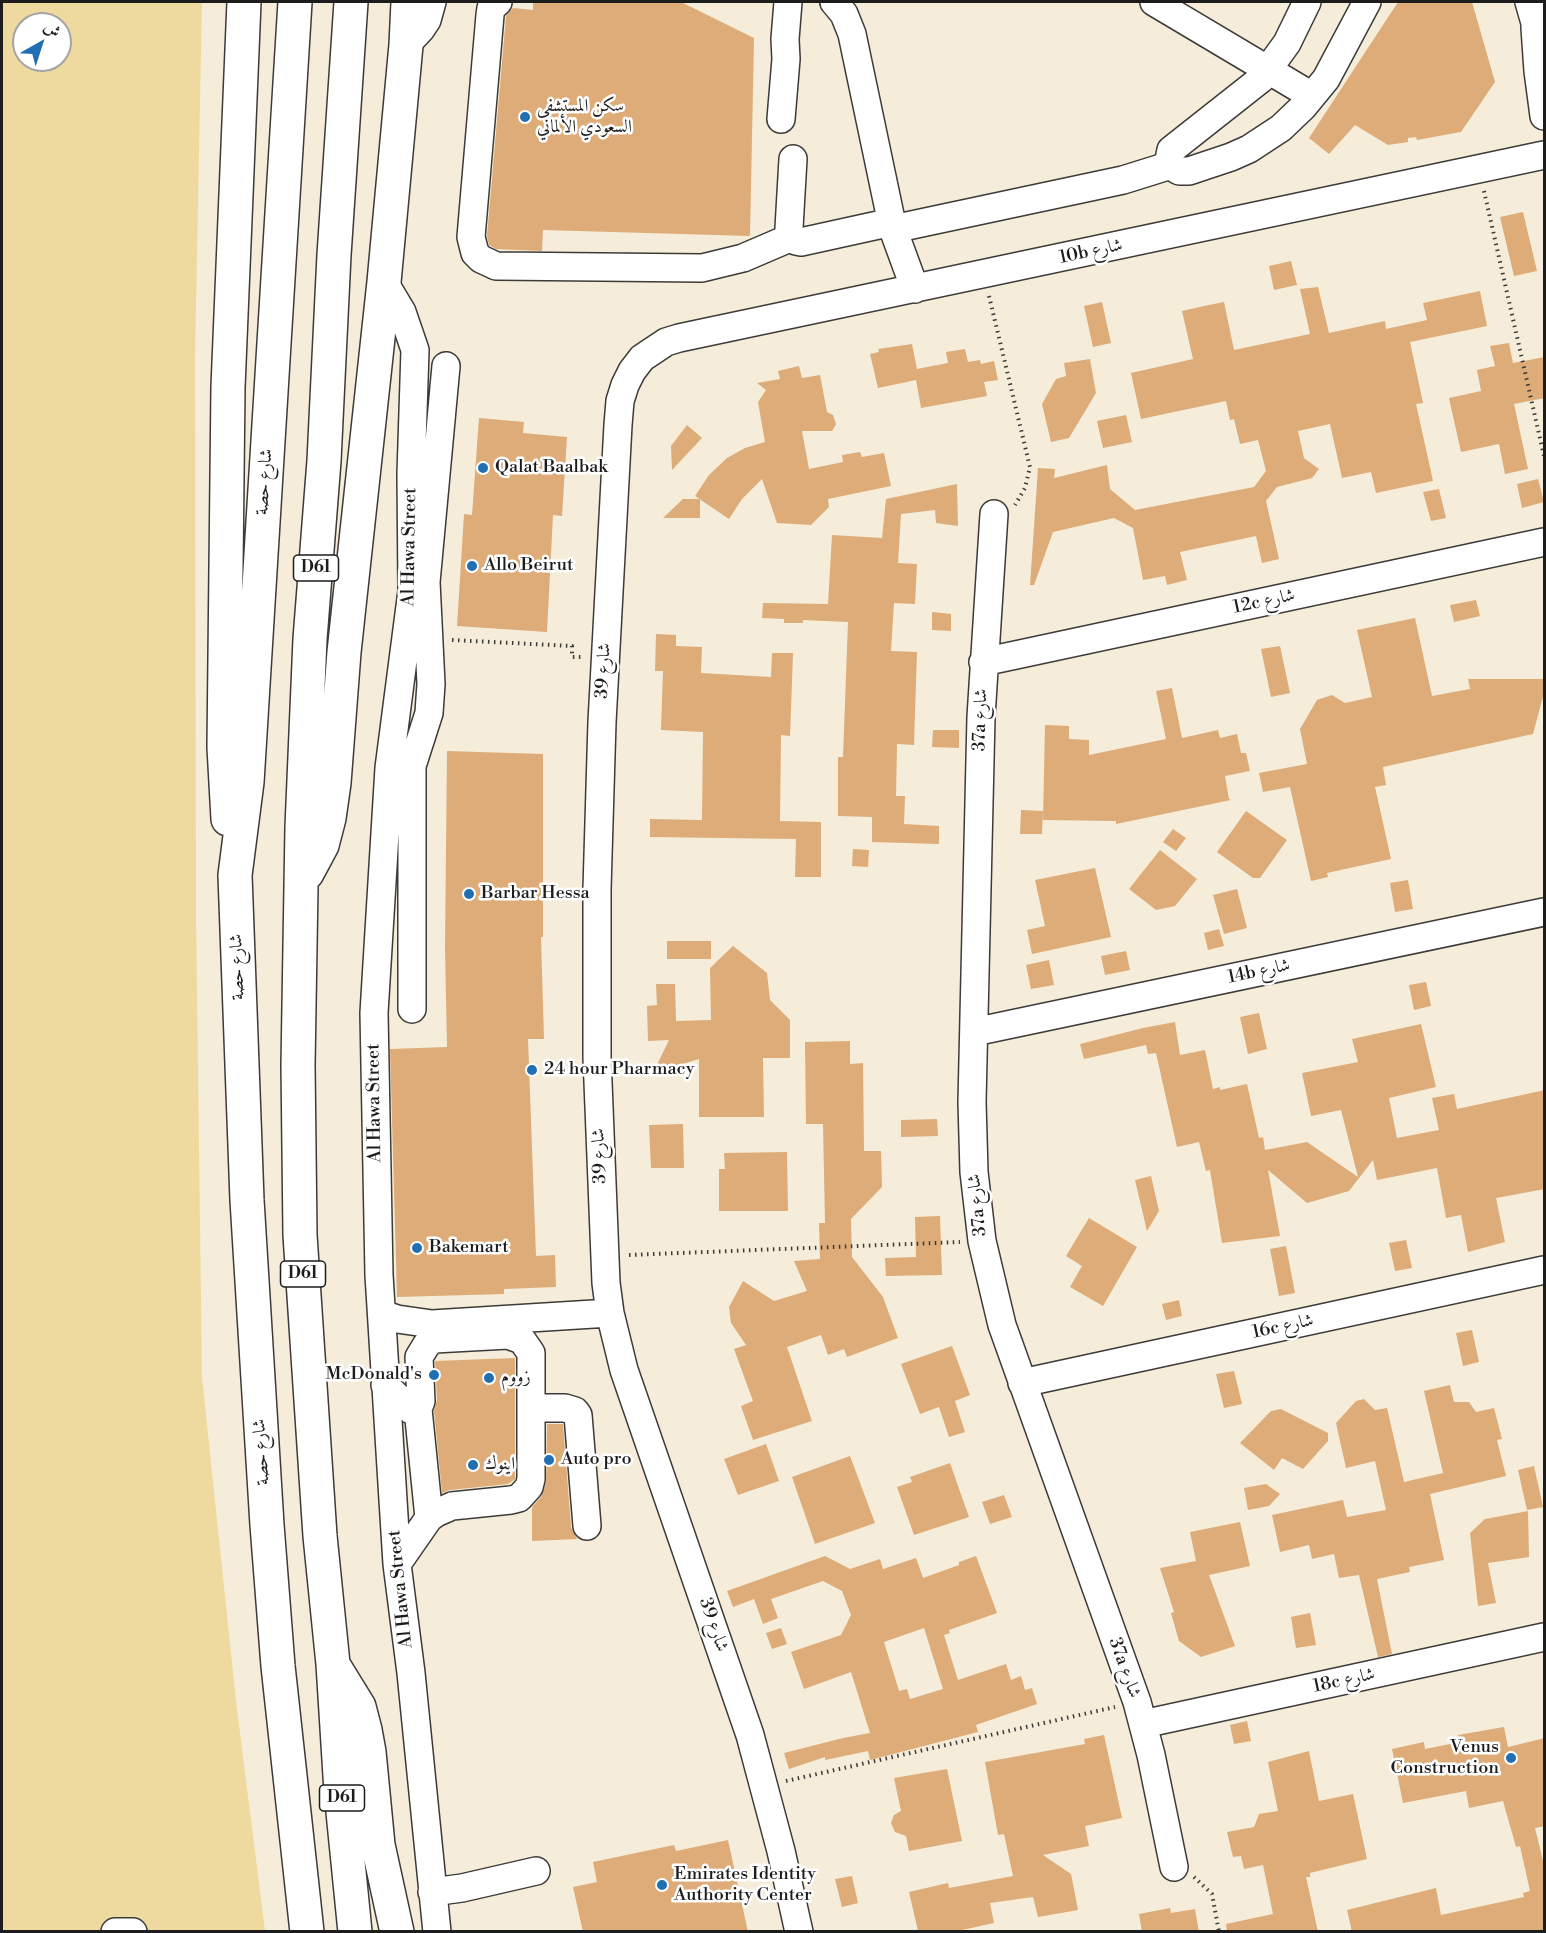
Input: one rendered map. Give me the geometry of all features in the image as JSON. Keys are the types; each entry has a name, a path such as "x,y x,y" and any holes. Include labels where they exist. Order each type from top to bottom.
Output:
{"main road":[{"path":"235,875 227,811 225,769 226,504 228,375 244,2"},
{"name":"شارع حصة","path":"296,2 247,782 235,875 247,1200 267,1525 278,1666 307,1932"},
{"name":"D61","path":"351,2 334,255 324,461 310,639 303,817 298,1065 300,1235 320,1536 355,1932"},
{"path":"302,882 322,845 334,783 344,652 384,282 408,2"},
{"path":"333,1664 359,1707 361,1715 369,1752 378,1845 397,1932"}],"street":[{"path":"406,45 421,29 432,2"},
{"path":"498,2 491,8 490,15 471,237 475,253 481,259 496,266 702,268 743,258 792,237"},
{"path":"782,119 788,2"},
{"path":"786,59 801,2"},
{"path":"834,2 844,14 852,34 905,291"},
{"path":"1154,2 1312,96"},
{"path":"1307,2 1287,43 1269,69 1252,88 1171,150 1169,160 1171,165 1179,171 1190,171 1221,161 1248,149 1281,128 1312,96 1337,60 1367,2"},
{"path":"1529,2 1535,28 1545,54"},
{"path":"1535,28 1535,49 1545,116"},
{"name":"10b شارع","path":"642,358 666,342 679,338 1545,155"},
{"path":"793,159 789,228 792,237 801,242 1123,180 1171,165"},
{"name":"Al Hawa Street","path":"384,282 402,312 415,350 411,474 412,591 389,768 374,1013 382,1314 397,1564 411,1673 437,1932"},
{"name":"شارع 39","path":"642,358 628,378 620,401 598,806 597,1069 604,1256 610,1313 624,1370 734,1686 765,1786 799,1932"},
{"path":"412,1009 412,766 429,713 431,684 426,582 446,366"},
{"name":"37a شارع","path":"994,520 983,662 972,1102 974,1160 982,1241 1002,1325 1140,1713 1173,1861"},
{"name":"12c شارع","path":"983,662 1545,542"},
{"path":"400,682 414,685 431,684"},
{"path":"395,716 429,713"},
{"name":"14b شارع","path":"974,1032 1545,912"},
{"name":"16c شارع","path":"1022,1383 1545,1270"},
{"path":"382,1314 397,1319 432,1324 610,1313"},
{"path":"397,1564 429,1518 436,1513 452,1506 512,1500 524,1493 531,1479 531,1353 522,1340 508,1335 434,1339 427,1344 418,1358 421,1401 418,1409 429,1518"},
{"path":"385,1385 411,1410 418,1409"},
{"path":"531,1408 565,1407 575,1411 578,1415 587,1526"},
{"name":"18c شارع","path":"1140,1713 1545,1637"},
{"path":"432,1892 462,1888 536,1870"},
{"path":"115,1932 133,1932"}],"path":[{"path":"1479,169 1545,456"},
{"path":"984,275 1030,467 1025,489 1013,509 994,520"},
{"path":"451,651 451,640 572,646 572,657 605,658"},
{"path":"604,1256 982,1241"},
{"path":"765,1786 1140,1713"},
{"path":"1173,1861 1212,1894 1220,1932"}],"sand":[{"path":"2,2 202,2 195,357 196,915 202,1377 236,1701 265,1931 2,1932"}],"building":[{"name":"سكن المستشفى السعودي الألماني","path":"533,2 681,2 754,38 750,236 543,230 542,251 496,249 489,245 487,236 506,16 513,8 533,10"},
{"path":"1398,2 1472,2 1495,82 1461,132 1417,140 1416,137 1408,138 1408,142 1388,145 1355,125 1329,154 1309,138"},
{"path":"1523,212 1537,271 1514,276 1500,217"},
{"path":"1291,261 1297,285 1274,290 1269,266"},
{"path":"1318,287 1329,333 1385,321 1386,329 1427,320 1423,303 1480,291 1487,326 1410,342 1423,403 1416,404 1433,481 1376,493 1371,472 1342,478 1330,424 1298,431 1304,458 1319,469 1312,478 1277,487 1266,501 1279,559 1262,563 1256,536 1180,552 1187,580 1167,585 1165,576 1143,580 1133,528 1114,518 1053,532 1034,585 1030,585 1038,468 1055,469 1054,478 1107,465 1110,489 1135,510 1254,487 1266,471 1258,440 1240,444 1234,419 1230,420 1226,401 1141,419 1131,373 1193,359 1182,311 1204,306 1224,302 1234,350 1310,334 1300,289"},
{"path":"1102,302 1111,343 1093,347 1084,306"},
{"path":"1509,343 1513,363 1545,357 1545,398 1514,404 1528,469 1505,474 1499,444 1461,452 1449,398 1481,391 1477,370 1495,366 1490,346"},
{"path":"912,344 917,369 948,363 946,352 965,349 968,362 980,360 981,364 994,361 998,380 984,382 987,396 921,408 916,380 878,388 870,354 879,352 878,349"},
{"path":"1090,359 1096,393 1069,438 1051,442 1042,404 1056,379 1066,376 1064,363"},
{"path":"799,366 802,378 820,375 827,412 833,415 836,424 832,431 802,431 809,469 843,462 842,455 860,452 862,457 884,453 891,486 828,499 829,507 811,525 777,523 762,479 742,499 729,519 695,496 709,475 727,458 745,448 765,442 758,402 766,390 757,383 780,379 778,371"},
{"path":"1126,415 1132,442 1103,448 1097,421"},
{"path":"479,418 524,422 523,433 567,437 562,516 553,515 547,632 457,626 464,514 472,515"},
{"path":"687,425 702,438 672,470 671,446"},
{"path":"1538,479 1544,502 1522,508 1517,484"},
{"path":"957,484 958,526 936,523 935,510 901,514 898,563 917,564 915,604 894,603 891,651 917,652 914,745 897,744 896,796 905,796 904,824 939,826 939,844 872,842 872,817 838,816 838,757 843,757 848,622 803,620 803,623 784,623 784,619 762,618 763,603 828,604 832,535 882,538 886,499"},
{"path":"1439,489 1446,518 1431,521 1423,492"},
{"path":"683,499 700,499 700,518 663,518"},
{"path":"1476,600 1480,616 1454,622 1450,605"},
{"path":"932,612 951,614 951,631 932,630"},
{"path":"1415,618 1432,696 1470,689 1468,679 1545,679 1545,689 1533,734 1383,767 1386,785 1375,787 1391,859 1327,873 1328,877 1311,881 1290,787 1263,792 1259,773 1307,764 1300,729 1317,700 1332,695 1345,703 1372,697 1357,630"},
{"path":"656,634 676,635 676,646 702,647 701,673 771,677 772,653 793,653 790,736 781,735 780,821 821,822 821,877 795,877 796,839 650,837 650,819 702,820 703,732 661,730 663,671 655,671"},
{"path":"1280,646 1290,693 1271,697 1261,649"},
{"path":"1172,688 1182,738 1218,730 1220,738 1237,734 1241,753 1246,753 1250,771 1225,776 1231,800 1116,824 1116,821 1043,820 1045,725 1069,726 1069,739 1089,740 1089,755 1166,739 1156,691"},
{"path":"933,730 959,730 959,748 932,747"},
{"path":"447,751 543,754 543,937 541,937 544,1039 528,1039 536,1256 555,1255 556,1287 504,1289 504,1294 397,1297 390,1049 447,1047 445,948"},
{"path":"1021,810 1043,811 1042,834 1020,834"},
{"path":"1246,811 1287,840 1260,878 1253,878 1217,852"},
{"path":"1173,829 1186,838 1176,851 1163,842"},
{"path":"853,849 869,850 868,867 852,866"},
{"path":"1160,850 1197,879 1175,906 1156,910 1129,889"},
{"path":"1095,868 1111,937 1032,954 1027,930 1045,926 1035,880"},
{"path":"1408,880 1413,909 1395,912 1390,883"},
{"path":"1237,889 1247,928 1224,934 1213,895"},
{"path":"1219,929 1224,946 1208,950 1204,933"},
{"path":"667,941 711,941 711,959 667,959"},
{"path":"733,946 767,973 770,1000 790,1020 790,1058 763,1058 764,1117 699,1117 699,1059 653,1073 669,1040 648,1041 647,1006 657,1005 656,984 675,984 676,1021 711,1020 710,968"},
{"path":"1126,951 1130,970 1105,975 1101,956"},
{"path":"1049,960 1054,985 1031,989 1026,965"},
{"path":"1426,982 1431,1006 1414,1010 1409,985"},
{"path":"1259,1013 1267,1049 1248,1054 1240,1017"},
{"path":"1175,1022 1180,1055 1205,1050 1213,1089 1220,1087 1220,1090 1247,1084 1259,1138 1263,1137 1265,1150 1307,1142 1358,1177 1341,1110 1311,1116 1302,1073 1358,1062 1352,1039 1421,1024 1436,1087 1389,1098 1397,1138 1439,1130 1432,1098 1454,1094 1457,1109 1545,1090 1545,1189 1496,1198 1505,1242 1468,1252 1461,1215 1446,1218 1437,1168 1377,1180 1373,1160 1349,1191 1307,1203 1268,1170 1280,1236 1222,1243 1210,1170 1206,1171 1199,1142 1177,1147 1156,1053 1148,1054 1146,1045 1084,1059 1080,1044"},
{"path":"850,1041 850,1064 863,1063 864,1151 881,1151 882,1187 851,1219 852,1257 883,1297 898,1338 847,1357 844,1349 828,1355 821,1335 787,1347 812,1421 753,1440 741,1406 753,1401 734,1349 746,1345 731,1323 729,1307 743,1281 774,1301 807,1291 794,1261 820,1259 819,1223 825,1223 823,1124 806,1124 805,1042"},
{"path":"937,1119 938,1136 901,1137 901,1120"},
{"path":"683,1124 684,1168 651,1168 649,1125"},
{"path":"787,1152 788,1211 719,1211 719,1169 725,1169 724,1153"},
{"path":"1151,1176 1159,1211 1147,1231 1135,1180"},
{"path":"940,1216 942,1275 886,1276 885,1258 916,1257 915,1217"},
{"path":"1089,1218 1137,1247 1103,1306 1070,1287 1082,1266 1066,1256"},
{"path":"1406,1240 1412,1268 1395,1271 1389,1243"},
{"path":"1286,1246 1295,1293 1279,1296 1270,1249"},
{"path":"1179,1300 1182,1316 1166,1320 1162,1304"},
{"path":"1472,1330 1479,1362 1463,1366 1456,1333"},
{"path":"952,1346 970,1395 955,1401 965,1432 949,1437 939,1407 920,1414 901,1364"},
{"name":"اينوك","path":"515,1358 515,1479 508,1484 450,1490 442,1493 434,1411 437,1400 435,1361"},
{"path":"1234,1371 1242,1404 1224,1408 1216,1374"},
{"path":"1450,1385 1454,1402 1469,1402 1476,1412 1494,1408 1502,1439 1497,1440 1506,1476 1430,1494 1444,1560 1409,1567 1410,1572 1377,1579 1392,1654 1378,1657 1359,1575 1339,1578 1334,1554 1312,1559 1309,1545 1280,1552 1272,1515 1343,1500 1347,1517 1386,1510 1375,1461 1346,1468 1336,1423 1356,1401 1364,1399 1375,1410 1387,1408 1404,1482 1443,1473 1424,1391"},
{"path":"1281,1409 1328,1433 1328,1441 1303,1469 1282,1458 1274,1470 1240,1443 1271,1411"},
{"path":"547,1424 563,1424 571,1527 577,1539 532,1541 532,1507 541,1497 546,1483"},
{"path":"766,1444 779,1481 738,1495 724,1459"},
{"path":"850,1456 875,1523 815,1544 792,1477"},
{"path":"950,1463 969,1517 914,1535 897,1487 912,1482 910,1477"},
{"path":"1534,1466 1543,1507 1527,1510 1518,1470"},
{"path":"1266,1484 1280,1494 1269,1506 1248,1510 1244,1488"},
{"path":"1004,1495 1012,1517 990,1524 982,1502"},
{"path":"1528,1511 1529,1557 1488,1563 1496,1603 1478,1606 1470,1533 1485,1519"},
{"path":"1240,1522 1250,1566 1209,1575 1235,1646 1201,1657 1179,1641 1171,1613 1174,1612 1160,1568 1196,1561 1190,1532"},
{"path":"825,1556 850,1569 880,1559 883,1569 916,1558 923,1578 976,1556 997,1613 949,1630 950,1633 944,1635 958,1680 1006,1664 1011,1680 1021,1676 1025,1690 1032,1688 1037,1704 976,1725 978,1732 870,1760 868,1751 825,1760 825,1757 789,1769 784,1753 870,1733 851,1672 804,1689 791,1652 841,1635 851,1615 842,1591 823,1581 771,1599 778,1618 763,1624 754,1599 733,1607 727,1591","holes":["924,1628 943,1689 910,1699 907,1689 899,1691 884,1642"]},
{"path":"1310,1613 1316,1645 1296,1648 1291,1617"},
{"path":"781,1628 787,1644 772,1649 766,1633"},
{"path":"1247,1721 1251,1741 1234,1744 1230,1725"},
{"path":"1504,1727 1508,1747 1545,1738 1545,1826 1535,1828 1545,1869 1545,1932 1352,1932 1347,1910 1436,1888 1441,1915 1524,1897 1523,1893 1530,1891 1520,1846 1516,1847 1503,1801 1469,1808 1466,1791 1403,1803 1392,1749 1424,1742 1425,1749 1460,1742 1458,1735"},
{"path":"1104,1735 1122,1818 1085,1826 1089,1846 1043,1855 1071,1874 1078,1910 1038,1917 1033,1897 990,1903 994,1923 953,1932 918,1931 909,1892 948,1883 949,1888 1013,1876 1004,1834 998,1835 985,1762 1085,1744 1084,1739"},
{"path":"1309,1751 1319,1801 1353,1794 1367,1859 1310,1873 1310,1877 1306,1877 1318,1932 1227,1932 1226,1924 1273,1914 1263,1865 1244,1869 1241,1856 1233,1857 1227,1832 1254,1827 1259,1814 1278,1811 1268,1762"},
{"path":"947,1769 962,1841 909,1851 906,1836 895,1832 891,1823 894,1815 901,1811 894,1778"},
{"name":"Emirates Identity Authority Center","path":"728,1840 748,1932 583,1932 573,1887 597,1882 593,1862 674,1845 676,1851"},
{"path":"852,1876 858,1903 842,1907 835,1879"},
{"path":"1170,1908 1171,1913 1195,1909 1199,1932 1142,1932 1139,1914"}],"place":[{"name":"سكن المستشفى السعودي الألماني","path":"525,117"},
{"name":"Qalat Baalbak","path":"483,468"},
{"name":"Allo Beirut","path":"472,566"},
{"name":"Barbar Hessa","path":"469,894"},
{"name":"24 hour Pharmacy","path":"532,1070"},
{"name":"Bakemart","path":"417,1248"},
{"name":"McDonald's","path":"434,1375"},
{"name":"زووم","path":"489,1378"},
{"name":"Auto pro","path":"549,1460"},
{"name":"اينوك","path":"473,1465"},
{"name":"Venus Construction","path":"1511,1758"},
{"name":"Emirates Identity Authority Center","path":"662,1885"}]}
